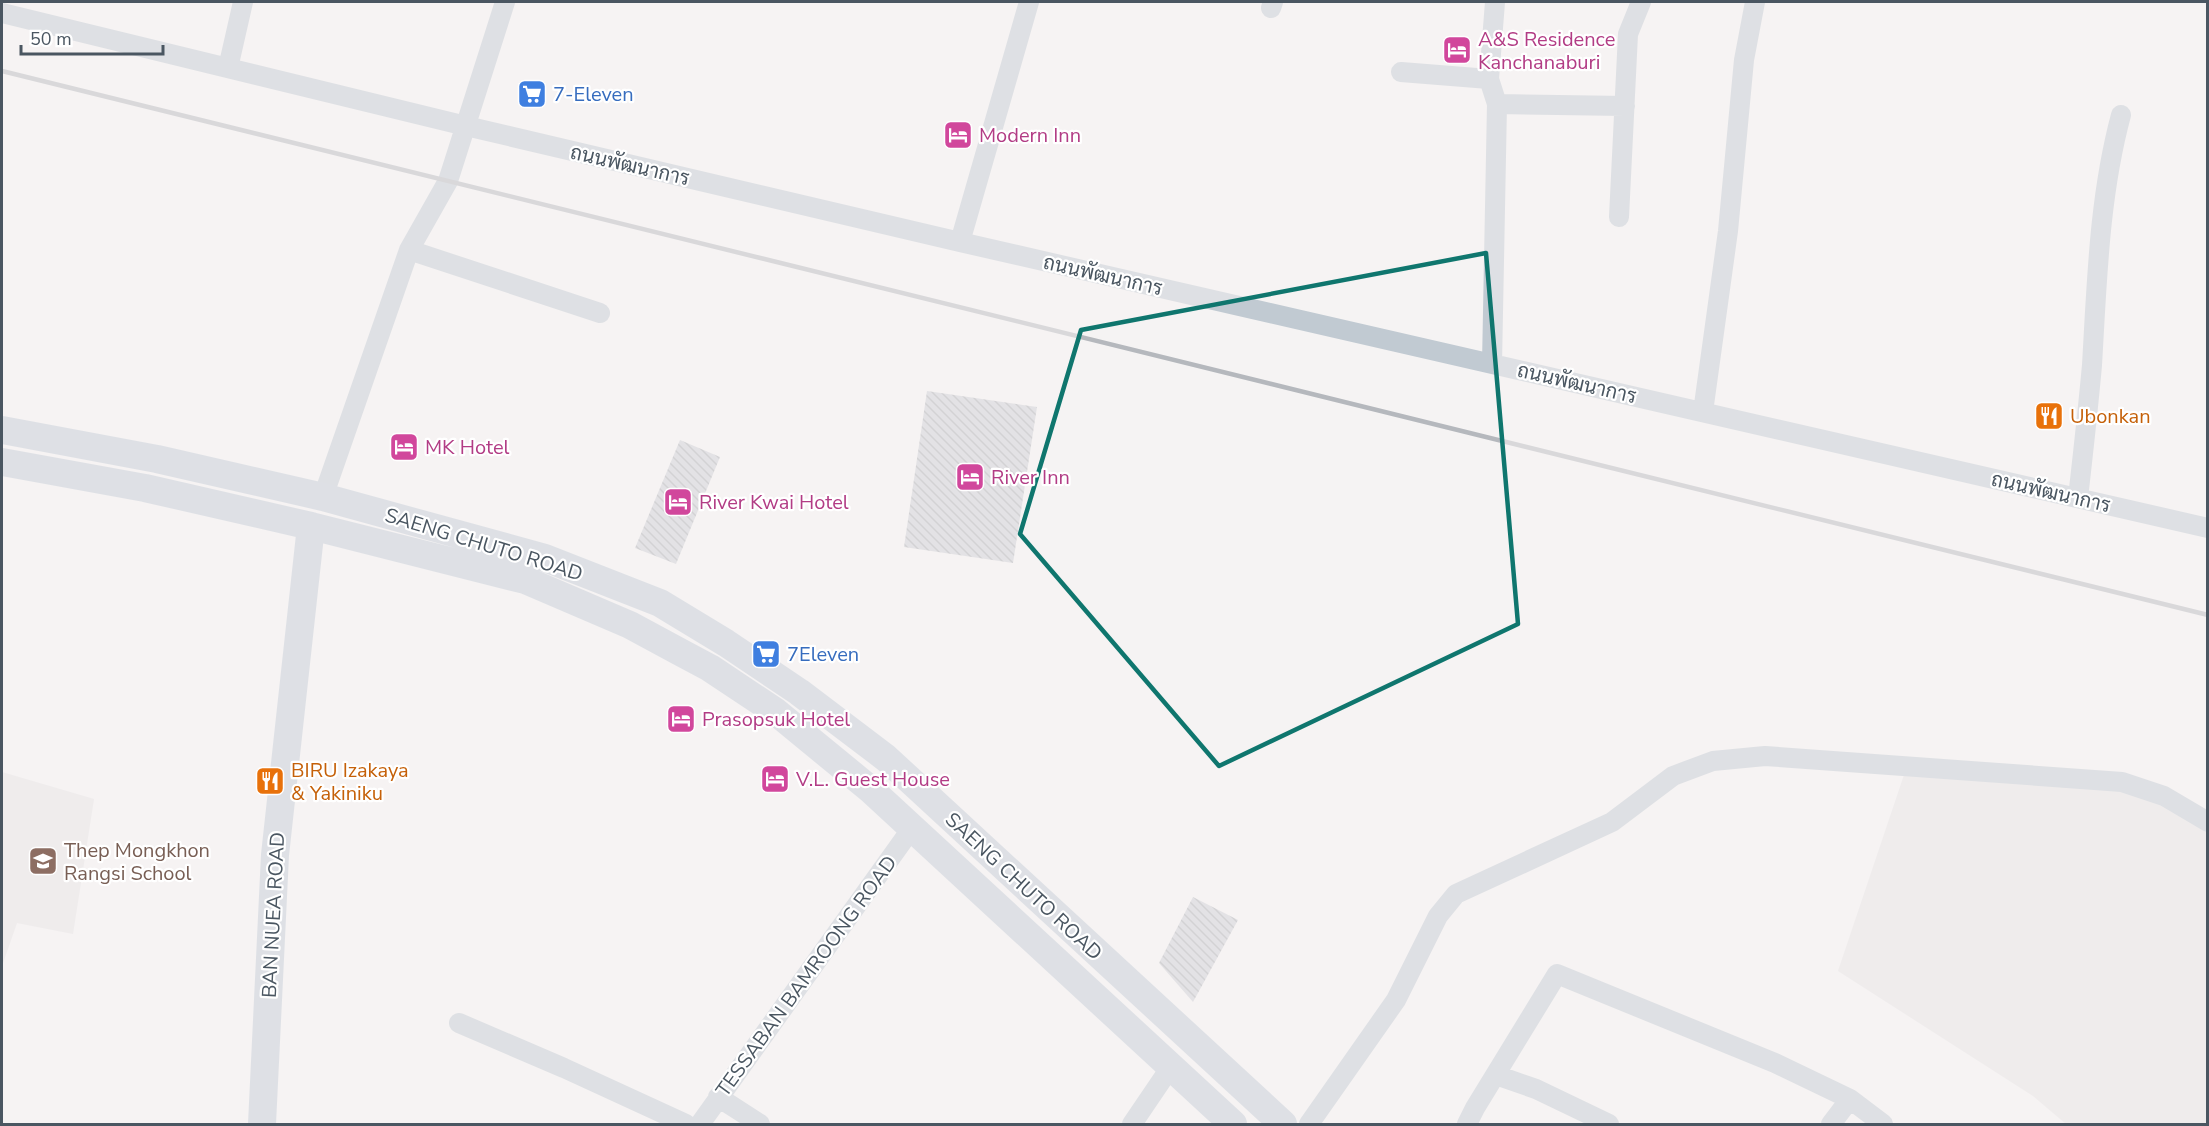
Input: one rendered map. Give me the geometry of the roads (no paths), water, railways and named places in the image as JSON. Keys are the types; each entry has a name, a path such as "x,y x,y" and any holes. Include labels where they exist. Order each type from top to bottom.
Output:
{"main road":[{"name":"SAENG CHUTO ROAD","path":"2,430 157,459 323,497 545,558 660,603 800,692 886,758 1282,1125"},
{"name":"SAENG CHUTO ROAD","path":"2,462 145,489 310,526 525,580 630,625 710,668 776,712 871,790 1233,1125"},
{"name":"BAN NUEA ROAD","path":"262,1125 275,855 310,526"},
{"path":"710,668 726,643"}],"street":[{"path":"228,68 243,2"},
{"path":"323,497 409,250 448,181 505,2"},
{"path":"960,242 1029,2"},
{"path":"1492,364 1497,104 1489,79 1495,2"},
{"path":"1619,218 1628,34 1641,2"},
{"path":"1703,412 1728,231 1744,60 1755,2"},
{"name":"ถนนพัฒนาการ","path":"2,13 466,126 960,242 2208,528"},
{"path":"1401,72 1489,79"},
{"path":"1497,104 1625,106"},
{"path":"2078,498 2091,368 2101,221 2111,153 2121,115"},
{"path":"409,250 600,313"},
{"path":"1309,1125 1396,1000 1438,916 1456,894 1612,822 1673,776 1713,761 1765,756 2122,782 2164,796 2208,822"},
{"name":"TESSABAN BAMROONG ROAD","path":"700,1125 912,828"},
{"path":"1467,1125 1557,974 1775,1063 1850,1099 1884,1125"},
{"path":"459,1023 564,1068 686,1125"},
{"path":"1132,1125 1170,1068"},
{"path":"1496,1075 1520,1083 1609,1125"},
{"path":"718,1097 760,1125"},
{"path":"1831,1125 1850,1099"}],"railway":[{"path":"2,71 2208,615"}],"place":[{"name":"A&S Residence Kanchanaburi","path":"1457,50"},
{"name":"7-Eleven","path":"532,94"},
{"name":"Modern Inn","path":"958,135"},
{"name":"Ubonkan","path":"2049,416"},
{"name":"MK Hotel","path":"404,447"},
{"name":"River Inn","path":"970,477"},
{"name":"River Kwai Hotel","path":"678,502"},
{"name":"7Eleven","path":"766,654"},
{"name":"Prasopsuk Hotel","path":"681,719"},
{"name":"V.L. Guest House","path":"775,779"},
{"name":"BIRU Izakaya & Yakiniku","path":"270,781"},
{"name":"Thep Mongkhon Rangsi School","path":"43,861"}]}
